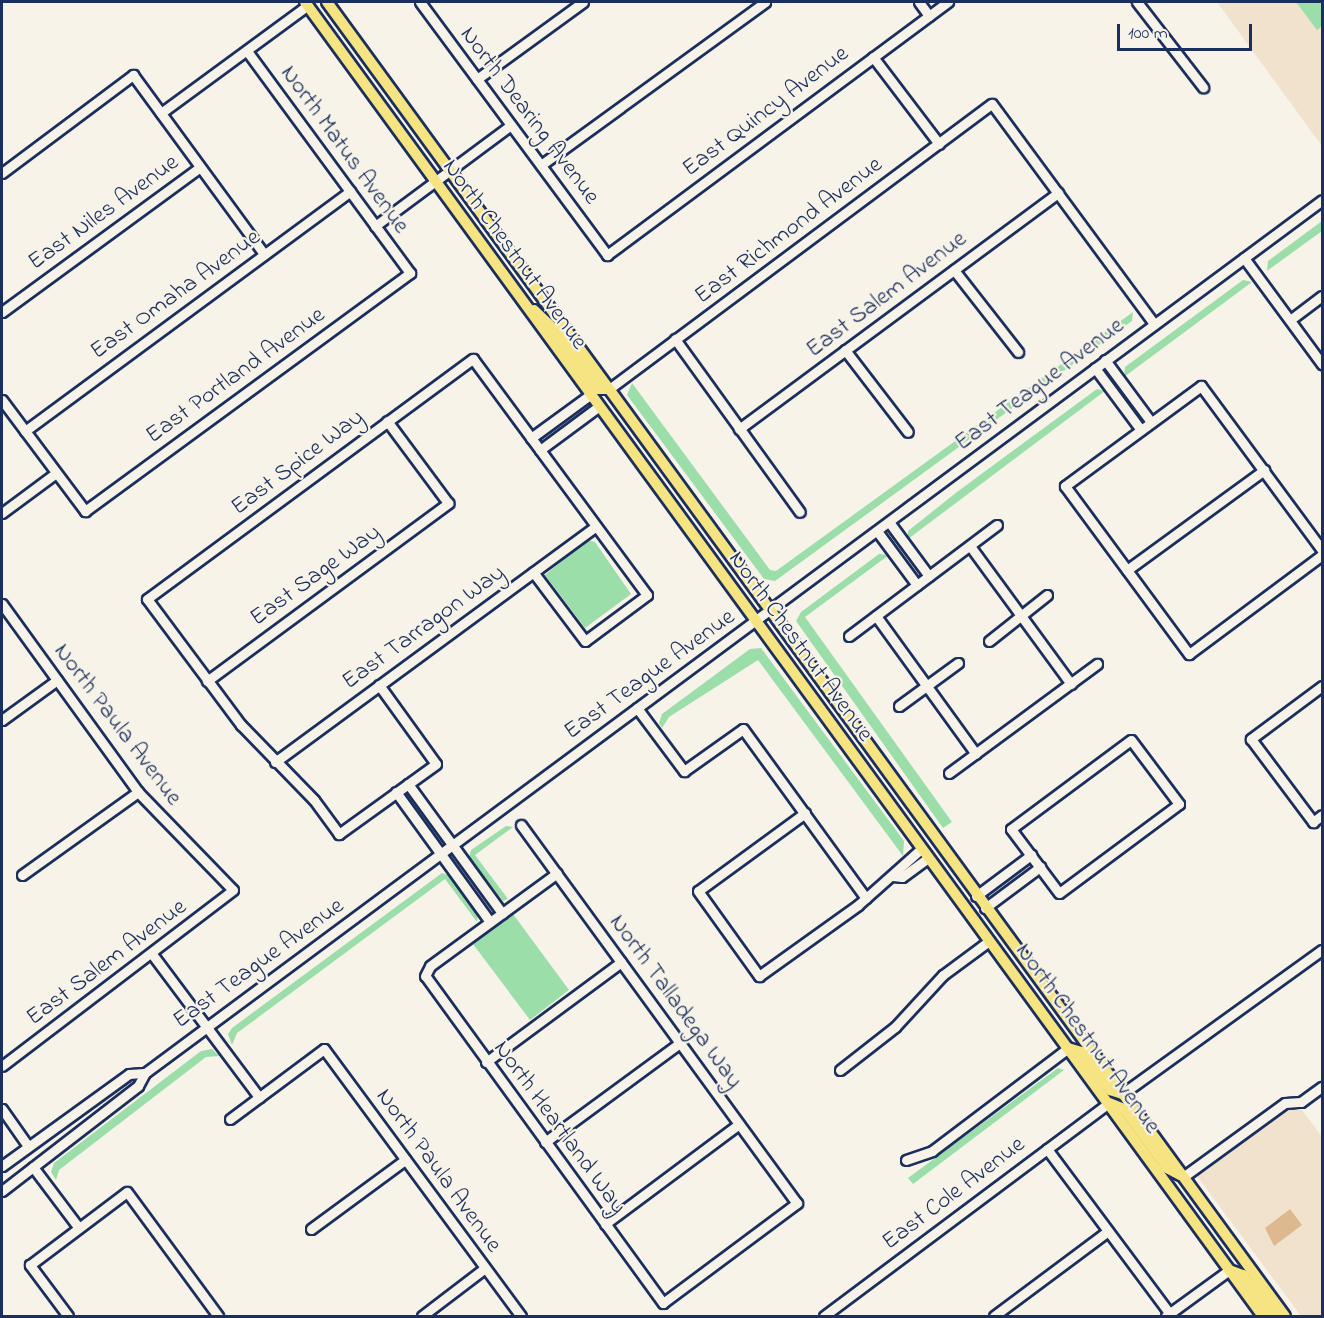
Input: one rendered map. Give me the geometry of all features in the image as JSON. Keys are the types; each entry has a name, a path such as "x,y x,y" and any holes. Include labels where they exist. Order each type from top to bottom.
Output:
{"main road":[{"name":"North Chestnut Avenue","path":"327,2 771,610 976,896 1285,1317"},
{"name":"North Chestnut Avenue","path":"306,3 434,182 1263,1317"},
{"path":"513,289 555,330 598,389 609,388"},
{"path":"925,854 936,852 967,893 985,908"},
{"path":"1068,1048 1081,1052 1110,1090 1122,1094"},
{"path":"1108,1103 1124,1108 1167,1168 1183,1177"},
{"path":"1229,1270 1243,1275 1274,1317"}],"street":[{"name":"North Dearing Avenue","path":"420,2 607,255"},
{"path":"477,79 583,2"},
{"path":"541,165 765,2"},
{"path":"919,2 929,16"},
{"name":"East Quincy Avenue","path":"607,255 948,2"},
{"path":"1137,2 1203,87"},
{"path":"161,113 247,51 306,3"},
{"name":"North Matus Avenue","path":"247,51 410,273"},
{"path":"873,57 939,144"},
{"path":"2,173 133,75 264,254"},
{"name":"East Richmond Avenue","path":"609,388 992,104 1058,193"},
{"path":"375,226 511,125"},
{"name":"East Niles Avenue","path":"2,312 200,167"},
{"name":"East Omaha Avenue","path":"25,431 350,191"},
{"path":"1058,193 1154,324"},
{"name":"East Salem Avenue","path":"740,429 1058,193"},
{"name":"East Teague Avenue","path":"2,1191 138,1086 145,1073 1323,200"},
{"path":"1244,258 1323,364"},
{"path":"954,270 1018,352"},
{"name":"East Portland Avenue","path":"56,473 85,511 410,273"},
{"path":"1290,320 1323,296"},
{"path":"675,339 800,512"},
{"path":"845,350 908,432"},
{"name":"East Spice Way","path":"207,681 147,599 473,359 531,438"},
{"path":"1105,360 1151,422"},
{"path":"1095,368 1141,430"},
{"path":"1323,550 1201,386 1065,486 1189,654 1323,555"},
{"path":"533,572 585,641 647,596 531,438 590,394"},
{"path":"2,400 56,473 2,513"},
{"path":"540,450 598,406"},
{"path":"565,412 574,424"},
{"name":"East Sage Way","path":"207,681 448,503 387,421"},
{"path":"1127,570 1264,470"},
{"path":"888,522 929,576"},
{"path":"849,636 997,525"},
{"name":"East Tarragon Way","path":"275,762 596,526"},
{"path":"877,531 917,585"},
{"path":"970,546 1071,684"},
{"path":"901,563 913,554"},
{"path":"989,641 1047,596"},
{"name":"North Paula Avenue","path":"2,604 138,792 232,890"},
{"path":"876,616 975,754"},
{"path":"899,706 958,663"},
{"path":"949,773 1097,664"},
{"path":"2,720 57,680"},
{"path":"207,681 339,834 436,764 379,685"},
{"path":"1323,686 1251,739 1313,822 1323,815"},
{"path":"638,708 684,771 743,729 866,898"},
{"path":"1131,740 1179,804 1059,893 1040,867 1011,829 1131,740"},
{"path":"408,784 502,913"},
{"path":"22,875 138,792"},
{"path":"396,792 490,922 556,873"},
{"path":"805,813 698,891 759,976 866,898 893,876 896,867 925,854"},
{"path":"419,824 431,815"},
{"name":"North Talladega Way","path":"521,825 797,1203 663,1303"},
{"path":"976,896 1031,855"},
{"path":"985,908 1040,867"},
{"path":"1009,871 1018,883"},
{"path":"467,890 478,881"},
{"name":"East Salem Avenue","path":"2,1066 152,954 232,890"},
{"name":"North Heartland Way","path":"490,922 430,966 425,976 663,1303"},
{"path":"840,1070 895,1027 943,975 989,941"},
{"path":"1122,1094 1323,950"},
{"path":"152,954 259,1097 230,1119"},
{"path":"486,1062 621,962"},
{"path":"545,1142 680,1043"},
{"path":"906,1160 932,1151 1068,1048"},
{"name":"North Paula Avenue","path":"259,1097 324,1049 521,1317"},
{"name":"East Teague Avenue","path":"2,1166 129,1074 145,1073"},
{"path":"1183,1177 1285,1103 1301,1102 1323,1087"},
{"name":"East Cole Avenue","path":"824,1317 1108,1103"},
{"path":"2,1109 28,1146"},
{"path":"605,1224 739,1124"},
{"path":"1047,1149 1168,1315 1229,1270"},
{"path":"311,1229 405,1160"},
{"path":"33,1167 79,1228"},
{"path":"68,1317 30,1264 127,1192 218,1317"},
{"path":"994,1317 1108,1232"},
{"path":"422,1317 485,1268"}],"shaded area":[{"path":"1217,2 1322,2 1322,146"},
{"path":"1291,1108 1302,1110 1322,1137 1322,1316 1301,1316 1197,1176"}],"green space":[{"path":"1296,2 1322,2 1322,26 1317,30"},
{"path":"1322,221 1322,231 1267,271 1268,261"},
{"path":"1243,280 1252,282 1124,377 1125,367"},
{"path":"1133,312 1132,321 775,581 764,579 627,395 632,383 770,570 776,571"},
{"path":"1097,389 1105,391 908,539 908,531 957,492"},
{"path":"587,540 595,542 631,594 585,628 545,575"},
{"path":"879,554 889,555 805,617 952,822 943,828 796,621 801,612"},
{"path":"761,648 904,841 903,856 758,660 669,717 662,728 659,723 662,714 750,649"},
{"path":"506,826 513,827 475,855 508,899 503,901 469,858 471,850"},
{"path":"442,873 451,876 478,913 477,922 445,879 237,1033 232,1045 228,1034 232,1028"},
{"path":"513,914 569,990 530,1020 473,944"},
{"path":"212,1049 219,1056 206,1057 59,1170 56,1180 51,1172 54,1163 201,1051"},
{"path":"1058,1068 1064,1070 913,1184 908,1178"}],"building":[{"path":"1290,1209 1302,1225 1274,1246 1265,1228"}]}
